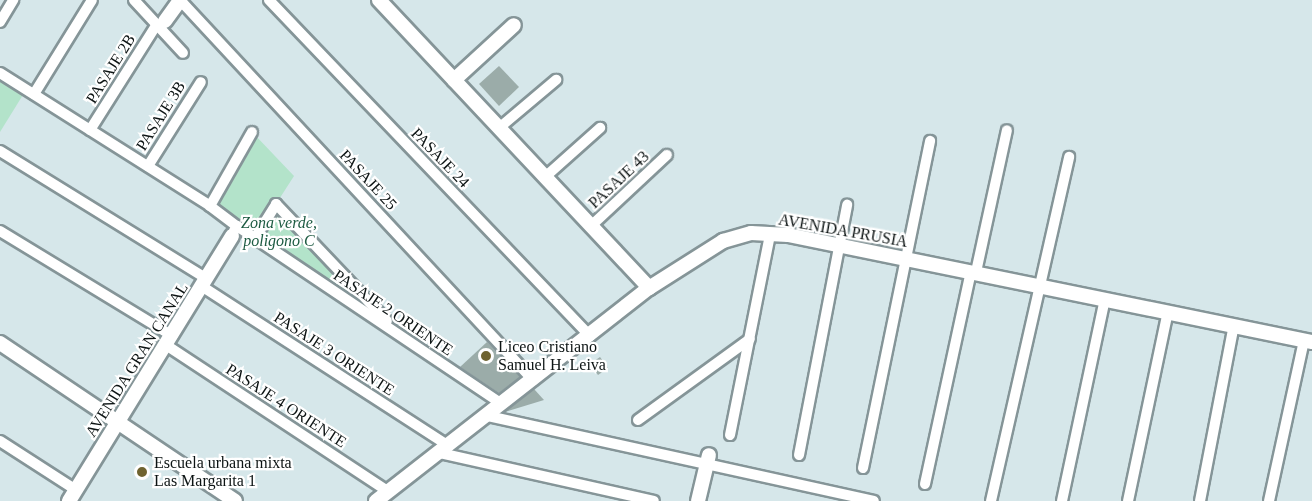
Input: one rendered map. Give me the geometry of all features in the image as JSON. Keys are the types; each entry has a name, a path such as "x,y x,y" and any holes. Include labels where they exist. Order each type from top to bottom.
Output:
{"street":[{"path":"34,94 92,0"},
{"path":"134,0 161,23 183,53"},
{"path":"161,23 180,0"},
{"name":"PASAJE 25","path":"180,0 533,380"},
{"name":"PASAJE 24","path":"268,0 590,336"},
{"path":"379,0 649,288"},
{"path":"0,22 11,1"},
{"name":"PASAJE 2B","path":"90,130 161,23"},
{"path":"454,80 514,26"},
{"name":"PASAJE 2 ORIENTE","path":"0,73 210,206 234,231 255,238 502,404"},
{"path":"499,128 556,80"},
{"name":"PASAJE 3B","path":"148,166 201,82"},
{"path":"545,177 600,128"},
{"path":"925,484 1007,130"},
{"path":"210,206 252,132"},
{"path":"863,468 930,141"},
{"name":"PASAJE 3 ORIENTE","path":"0,150 205,283 444,450"},
{"name":"PASAJE 43","path":"591,226 667,155"},
{"path":"991,501 1069,157"},
{"path":"255,238 276,204 401,336"},
{"path":"799,455 837,245 847,205"},
{"name":"PASAJE 4 ORIENTE","path":"0,231 170,340 388,492"},
{"name":"AVENIDA GRAN CANAL","path":"72,495 205,283 234,231"},
{"path":"730,435 770,234"},
{"name":"AVENIDA PRUSIA","path":"376,501 488,416 649,288 723,241 770,234 837,245 1308,341"},
{"path":"1062,501 1105,299"},
{"path":"1128,501 1168,312"},
{"path":"1200,501 1234,326"},
{"path":"638,420 750,339"},
{"path":"1269,501 1308,341"},
{"path":"0,343 119,419 235,501"},
{"path":"488,416 708,460 874,501"},
{"path":"0,441 72,495"},
{"path":"444,450 654,501"},
{"path":"698,501 708,460"}],"green space":[{"path":"0,73 26,90 0,132"},
{"name":"Zona verde, poligono C","path":"252,132 294,176 276,204 401,336 210,206"}],"building":[{"path":"499,66 519,87 499,106 479,84"},
{"name":"Liceo Cristiano Samuel H. Leiva","path":"487,342 520,377 499,393 460,367"},
{"path":"600,357 608,368 598,375 590,364"},
{"path":"534,389 544,400 505,412"}],"place":[{"name":"Liceo Cristiano Samuel H. Leiva","path":"486,356"},
{"name":"Escuela urbana mixta Las Margarita 1","path":"142,472"}]}
